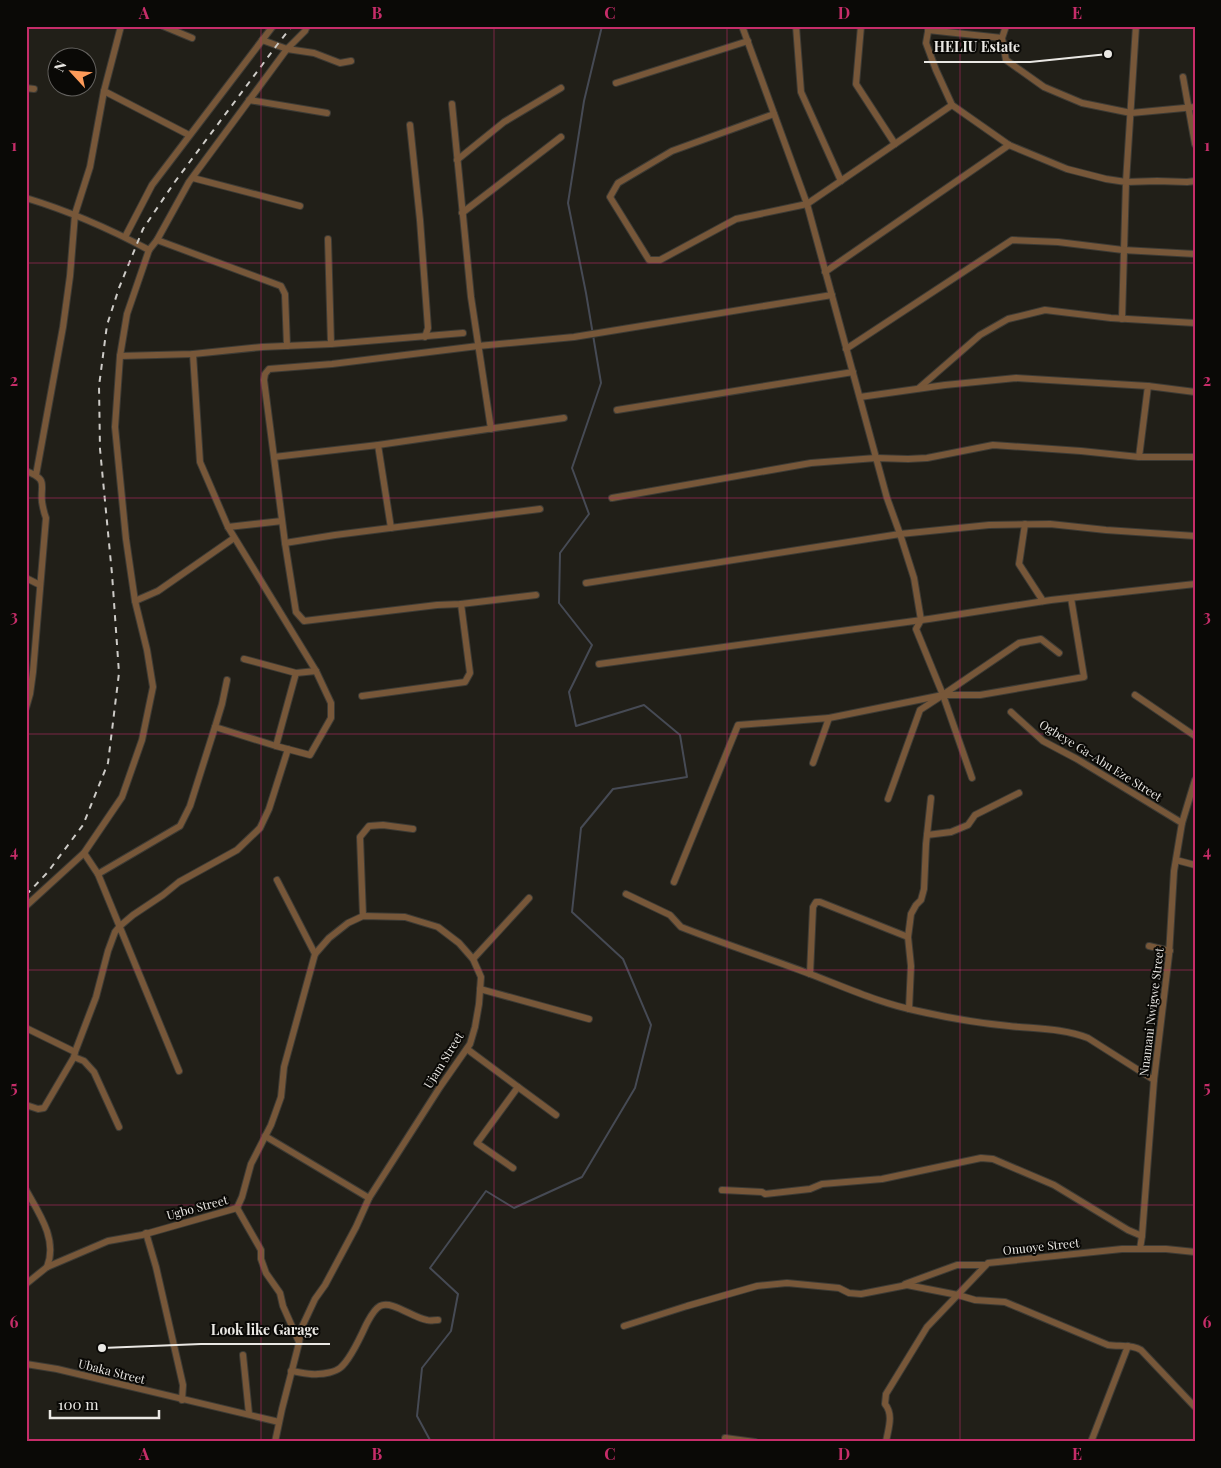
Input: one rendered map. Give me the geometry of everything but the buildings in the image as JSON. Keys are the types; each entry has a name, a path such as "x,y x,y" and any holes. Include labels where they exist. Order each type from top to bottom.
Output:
{"street":[{"path":"36,475 63,327 70,276 75,214 90,167 104,91 121,26"},
{"path":"163,26 192,38"},
{"path":"125,237 152,185 273,26"},
{"path":"26,906 84,853 122,797 142,740 153,687 147,650 135,601 126,539 115,427 120,356 127,314 149,250 157,240 192,178 287,48 307,26"},
{"path":"742,26 807,204 887,498 914,578 921,620 916,629 943,695 972,778"},
{"path":"796,26 801,92 841,180"},
{"path":"861,26 856,84 895,144"},
{"path":"1006,26 1002,38 1006,60 1044,87 1082,103 1130,113 1191,108"},
{"path":"1122,319 1126,182 1136,26"},
{"path":"1002,38 928,28 926,43 952,105 1009,145 1068,169 1126,182 1195,181"},
{"path":"262,40 287,48 314,52 340,63 350,61"},
{"path":"616,83 748,41"},
{"path":"1183,77 1191,108 1195,144"},
{"path":"26,88 34,89"},
{"path":"457,160 504,122 560,88"},
{"path":"104,91 189,136"},
{"path":"248,100 327,113"},
{"path":"452,104 471,297 492,429"},
{"path":"774,114 672,151 618,183 610,197 649,260 660,260 736,219 807,204 952,105"},
{"path":"410,125 421,230 428,328 426,337"},
{"path":"462,213 561,137"},
{"path":"825,272 1009,145"},
{"path":"192,178 300,206"},
{"path":"26,198 75,214 149,250"},
{"path":"328,239 332,344"},
{"path":"157,240 281,286 285,294 286,346"},
{"path":"846,348 1012,240 1058,242 1123,250 1195,254"},
{"path":"536,595 304,621 296,612 285,544 264,380 265,374 269,369 332,364 478,346 574,337 832,295"},
{"path":"918,389 980,336 1008,319 1045,310 1122,319 1195,323"},
{"path":"120,356 193,354 463,333"},
{"path":"193,354 200,462 234,538 316,671 332,703 330,718 310,755 215,726"},
{"path":"617,410 853,372"},
{"path":"860,397 1016,378 1148,386 1195,392"},
{"path":"1139,457 1148,386"},
{"path":"274,457 378,445 564,418"},
{"path":"378,445 391,528"},
{"path":"612,498 812,463 876,458 927,458 993,445 1139,457 1195,457"},
{"path":"26,471 36,475 42,484 42,503 46,518 30,671 30,694 26,708"},
{"path":"285,544 335,535 540,509"},
{"path":"228,527 282,521"},
{"path":"1025,524 1019,564 1044,601"},
{"path":"586,583 900,534 989,525 1050,524 1195,536"},
{"path":"135,601 158,591 234,538"},
{"path":"26,578 40,585"},
{"path":"599,664 921,620 1044,601 1195,584"},
{"path":"674,882 738,725 829,718 943,695 980,695 1084,677 1071,598"},
{"path":"362,696 464,682 470,673 461,604"},
{"path":"888,799 920,710 1019,643 1041,640 1059,653"},
{"path":"244,659 296,673 316,671"},
{"path":"276,746 296,673"},
{"path":"98,874 180,826 190,806 222,704 226,680"},
{"path":"1135,695 1195,736"},
{"name":"Ogbeye Ga-Abu Eze Street","path":"1011,712 1043,741 1077,759 1182,823"},
{"path":"813,763 829,718"},
{"path":"26,1105 38,1109 44,1108 74,1054 96,997 115,932 133,915 163,895 178,882 237,850 260,828 269,809 288,749"},
{"name":"Nnamani Nwigwe Street","path":"1140,1249 1154,1080 1170,951 1174,871 1182,823 1195,780"},
{"path":"927,835 951,832 968,825 975,815 1020,793"},
{"path":"908,1009 911,966 908,937 911,914 921,900 924,889 931,798"},
{"path":"237,1208 252,1164 271,1126 280,1097 284,1067 315,954 329,938 348,923 363,916 360,837 369,826 383,825 413,829"},
{"path":"84,853 98,874 178,1071"},
{"path":"1176,860 1195,865"},
{"path":"277,880 315,954"},
{"path":"626,894 670,915 681,927 871,998 948,1018 1066,1032 1088,1038 1154,1080"},
{"path":"473,959 529,898"},
{"path":"810,974 813,907 816,902 908,937"},
{"name":"Ujam Street","path":"275,1442 291,1371 300,1343 301,1329 312,1306 356,1227 369,1198 440,1087 467,1049 475,1027 481,977 473,959 459,943 438,927 405,917 363,916"},
{"path":"1149,946 1170,951"},
{"path":"480,989 589,1019"},
{"path":"26,1028 74,1054 87,1064 94,1072 119,1127"},
{"path":"467,1049 556,1115"},
{"path":"513,1168 477,1144 518,1087"},
{"path":"266,1136 369,1198"},
{"path":"722,1190 762,1192 765,1194 798,1191 822,1184 882,1179 981,1158 993,1159 1054,1185 1128,1230 1142,1236"},
{"path":"26,1190 46,1228 50,1245 49,1260 46,1267"},
{"name":"Ugbo Street","path":"26,1284 46,1267 108,1241 146,1233 237,1208 261,1250 260,1259 266,1272 280,1292 283,1306 300,1343"},
{"path":"146,1233 156,1266 183,1384 182,1400"},
{"name":"Onuoye Street","path":"893,1289 957,1265 985,1265 988,1263 1122,1249 1166,1249 1195,1252"},
{"path":"886,1442 890,1410 885,1404 886,1394 927,1328 985,1265"},
{"path":"624,1326 757,1286 794,1284 839,1288 849,1293 861,1294 907,1285 975,1300 1005,1302 1108,1345 1119,1347 1134,1346 1141,1350 1195,1407"},
{"path":"291,1371 320,1374 340,1368 358,1341 374,1310 380,1306 386,1304 413,1316 426,1320 438,1320"},
{"path":"1091,1442 1128,1346"},
{"path":"242,1355 249,1414"},
{"name":"Ubaka Street","path":"26,1364 58,1369 279,1422"},
{"path":"725,1438 755,1442"}],"waterway":[{"path":"431,1442 417,1416 422,1368 451,1331 458,1294 430,1268 486,1191 514,1208 582,1177 635,1088 651,1025 623,959 572,912 581,828 613,789 687,777 680,735 644,705 576,726 569,692 592,645 559,603 560,553 589,514 572,468 601,383 568,203 584,101 602,26"}],"railway":[{"path":"26,895 47,873 83,825 108,763 119,673 100,449 99,386 107,325 119,288 143,229 174,183 292,26"}],"place":[{"name":"HELIU Estate","path":"1108,54"},
{"name":"Look like Garage","path":"102,1348"}]}
